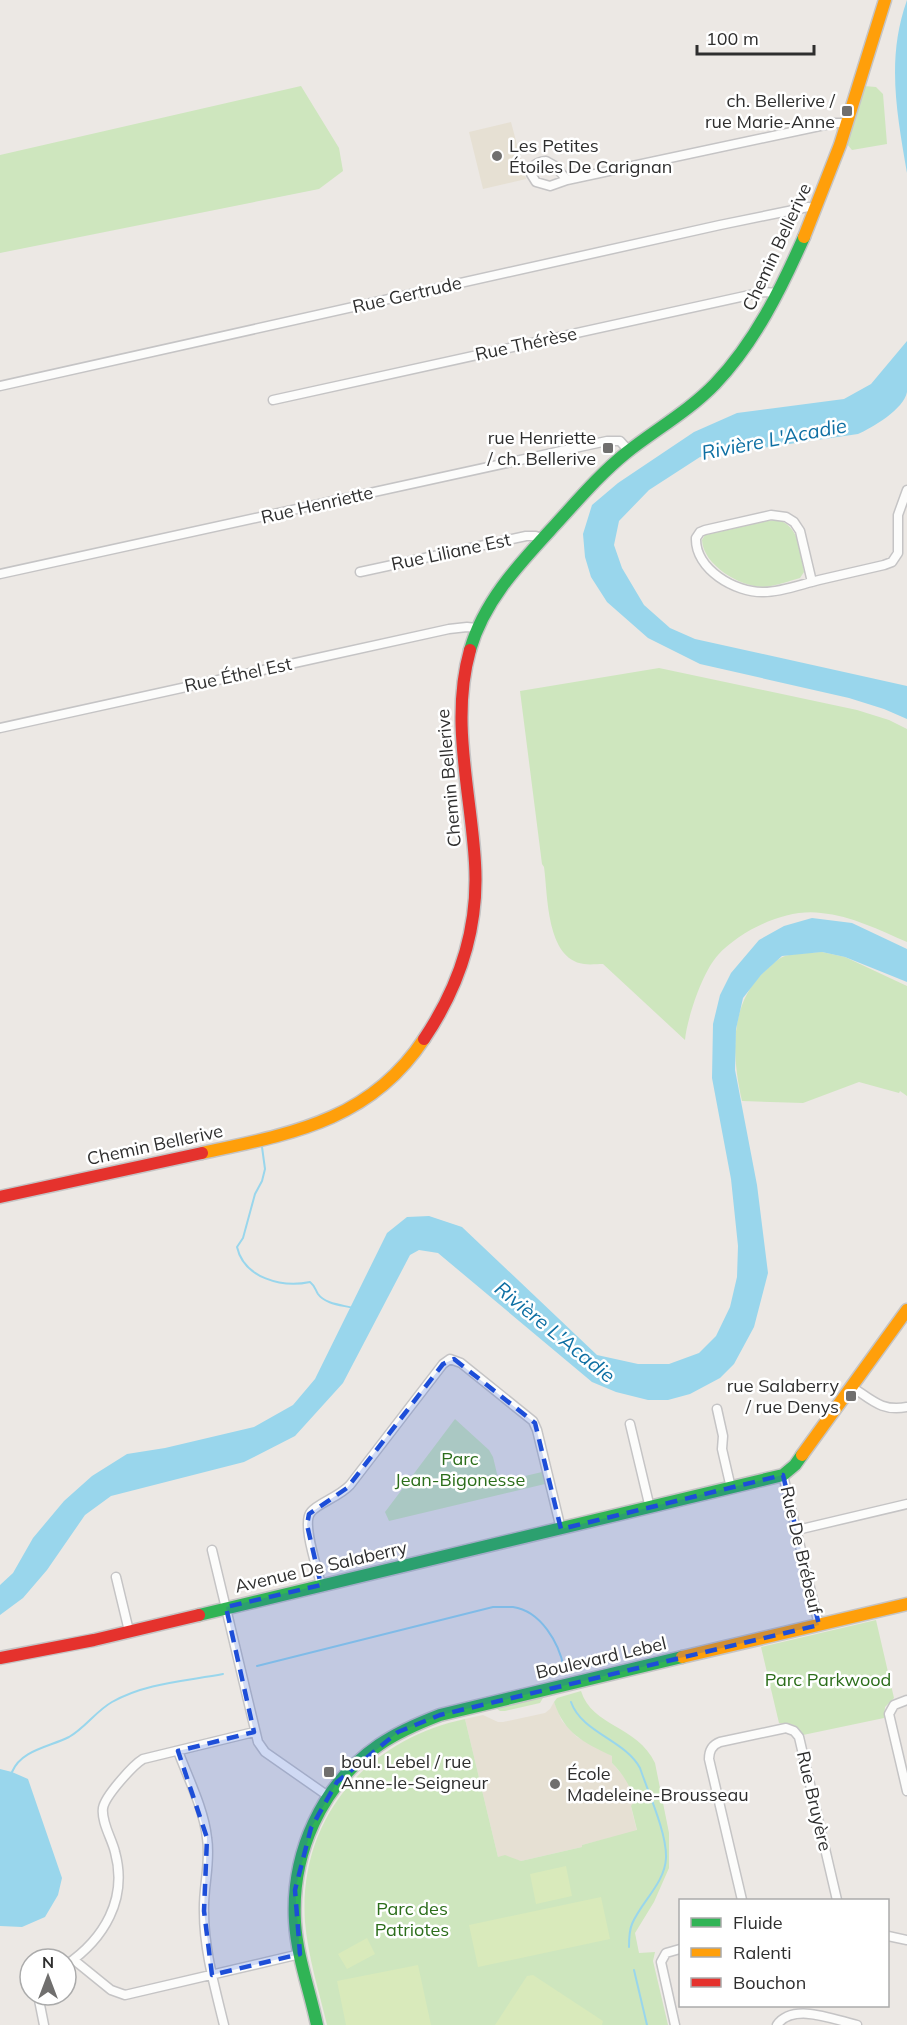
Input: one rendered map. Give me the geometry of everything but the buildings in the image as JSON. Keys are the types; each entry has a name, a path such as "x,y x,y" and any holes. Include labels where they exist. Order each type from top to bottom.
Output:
{"street":[{"name":"Chemin Bellerive","path":"0,1197 268,1139 309,1128 335,1117 367,1097 417,1050 438,1020 453,991 467,953 473,922 475,861 459,717 465,667 477,628 500,589 587,489 629,451 688,409 722,376 753,337 779,293 815,208 848,123 885,0"},
{"path":"567,180 834,123 848,123"},
{"name":"Rue Gertrude","path":"0,386 687,233 808,207 815,208"},
{"name":"Rue Thérèse","path":"273,400 763,292 779,293"},
{"name":"Rue Henriette","path":"0,574 609,440 620,441 629,451"},
{"path":"812,582 800,531 786,516 771,515 705,530 700,532 696,538 698,554 703,563 720,577 740,587 765,592 812,582 889,564 896,559 898,515 907,490"},
{"name":"Rue Liliane Est","path":"360,572 526,536 536,536 542,539"},
{"name":"Rue Éthel Est","path":"0,729 457,628 477,628"},
{"path":"783,1475 795,1465 907,1310"},
{"path":"321,1585 307,1525 309,1514 347,1488 443,1364 450,1359 461,1363 528,1415 535,1423 561,1529"},
{"path":"852,1387 884,1407 891,1409 907,1407"},
{"path":"717,1409 731,1488"},
{"path":"630,1424 650,1508"},
{"name":"Avenue De Salaberry","path":"0,1658 129,1631 783,1475"},
{"name":"Rue De Brébeuf","path":"783,1475 819,1625"},
{"path":"797,1530 907,1504"},
{"path":"212,1550 254,1732 259,1745 265,1752 328,1796"},
{"path":"116,1577 129,1631"},
{"name":"Boulevard Lebel","path":"317,2025 300,1954 294,1911 298,1870 307,1836 328,1796 337,1782 368,1752 398,1732 430,1718 907,1604"},
{"path":"907,1700 894,1705 889,1716 907,1791"},
{"name":"Rue Bruyère","path":"742,1899 709,1753 717,1744 786,1728 795,1731 799,1737 837,1899"},
{"path":"78,1956 102,1932 112,1914 117,1896 119,1877 117,1860 103,1815 106,1800 139,1762 254,1732"},
{"path":"178,1751 202,1817 207,1838 205,1936 224,2025"},
{"path":"889,1936 907,1940"},
{"path":"675,2025 661,1964 663,1956 679,1949"},
{"path":"78,1963 114,1992 125,1995 300,1954"},
{"path":"40,2007 44,2025"},
{"path":"777,2025 787,2016 801,2013 857,2025"}],"highlighted area":[{"path":"454,1359 535,1423 561,1529 783,1475 819,1625 440,1715 398,1732 337,1782 311,1828 295,1890 300,1954 212,1975 204,1911 207,1838 178,1751 254,1732 226,1607 321,1585 307,1525 309,1514 347,1488 443,1364"}],"shaded area":[{"name":"Les Petites Étoiles De Carignan","path":"511,122 526,179 483,189 469,132"},
{"name":"École Madeleine-Brousseau","path":"554,1702 562,1721 577,1737 612,1756 612,1763 631,1788 635,1802 631,1807 637,1831 521,1861 498,1857 465,1719 483,1715 503,1722 545,1713"}],"green space":[{"path":"301,86 339,148 343,171 319,189 0,253 0,155"},
{"path":"864,86 876,87 883,94 887,144 852,150 846,143"},
{"path":"778,520 791,528 798,541 804,572 800,578 764,587 744,583 724,573 709,558 704,549 702,540 705,535"},
{"path":"659,668 857,710 889,720 907,729 907,942 854,920 821,913 794,914 765,923 739,937 712,962 697,995 685,1040 603,964 584,964 572,960 562,951 551,924 548,909 520,691"},
{"path":"822,952 845,957 907,986 907,1096 900,1091 899,1093 859,1082 803,1103 742,1101 735,1049 739,1015 745,998 766,970 780,958 794,954"},
{"name":"Parc Jean-Bigonesse","path":"455,1419 489,1450 499,1482 542,1472 545,1484 389,1521 385,1512"},
{"name":"Parc Parkwood","path":"876,1620 894,1698 885,1707 884,1718 803,1735 794,1725 779,1723 761,1647"},
{"name":"Parc des Patriotes","path":"581,1691 595,1712 637,1741 647,1750 655,1763 669,1833 669,1868 654,1902 635,1933 639,1953 655,1952 653,1961 668,2025 327,2025 306,1935 306,1885 313,1850 326,1818 345,1790 369,1765 397,1745 429,1730 465,1719 498,1857 505,1855 521,1861 582,1847 582,1845 637,1830 631,1806 635,1801 626,1781 612,1763 612,1756 576,1736 558,1713 554,1702 557,1698"},
{"path":"544,1696 540,1703 505,1711 494,1707"},
{"path":"566,1866 572,1896 536,1904 530,1874"},
{"path":"601,1897 610,1939 478,1967 469,1925"},
{"path":"367,1938 375,1954 347,1969 338,1954"},
{"path":"418,1965 431,2025 346,2025 337,1981"},
{"path":"533,1975 603,2021 602,2025 495,2025 527,1976"}],"water":[{"path":"907,0 907,173 897,108 895,65 901,22"},
{"name":"Rivière L'Acadie","path":"907,341 905,398 879,423 858,434 700,457 649,490 619,521 614,545 622,568 644,605 670,628 695,639 907,686 907,719 849,698 700,664 648,638 607,602 591,577 585,557 583,534 592,505 618,483 694,432 737,413 844,399 871,384"},
{"name":"Rivière L'Acadie","path":"812,918 852,923 907,949 907,982 845,957 822,952 782,956 761,975 743,998 736,1029 735,1070 757,1185 768,1273 754,1327 734,1364 720,1378 690,1394 668,1400 648,1400 616,1392 592,1382 438,1253 419,1250 410,1255 343,1383 295,1436 244,1462 111,1496 85,1515 47,1570 23,1598 0,1615 0,1585 13,1573 33,1538 64,1501 92,1476 127,1454 165,1448 254,1427 293,1405 315,1379 387,1233 407,1217 429,1216 462,1227 597,1355 638,1364 669,1364 699,1353 716,1336 730,1307 737,1277 738,1246 731,1179 712,1078 713,1024 720,995 731,973 759,940 784,926"},
{"path":"0,1769 28,1779 62,1878 58,1895 45,1917 22,1927 0,1926"}],"waterway":[{"path":"262,1147 265,1169 255,1194 243,1238 237,1247 241,1258 247,1266 266,1278 276,1282 310,1282 325,1300 353,1308"},
{"path":"257,1666 493,1607 513,1607 523,1610 540,1621 558,1648 564,1668"},
{"path":"12,1772 16,1765 29,1754 69,1737 112,1702 138,1691 223,1674"},
{"path":"571,1702 584,1721 624,1750 640,1768 663,1837 665,1867 662,1876 632,1924 629,1947"},
{"path":"634,1970 647,2025"}],"traffic: fast":[{"path":"470,650 484,615 505,582 581,497 626,453 705,394 743,351 766,314 804,237"},
{"path":"199,1615 783,1475 795,1465 802,1455"},
{"path":"317,2025 296,1935 295,1897 298,1871 314,1823 326,1801 359,1761 394,1736 440,1715 682,1657"}],"traffic: slow":[{"path":"804,237 840,145 885,0"},
{"path":"202,1153 266,1139 326,1120 379,1089 403,1067 424,1039"},
{"path":"802,1455 907,1310"},
{"path":"682,1657 907,1604"}],"traffic: jam":[{"path":"424,1039 457,977 474,910 475,863 462,730 464,677 470,650"},
{"path":"0,1197 202,1153"},
{"path":"0,1658 94,1640 199,1615"}],"place":[{"name":"ch. Bellerive / rue Marie-Anne","path":"847,111"},
{"name":"Les Petites Étoiles De Carignan","path":"497,156"},
{"name":"rue Henriette / ch. Bellerive","path":"608,448"},
{"name":"rue Salaberry / rue Denys","path":"851,1396"},
{"name":"boul. Lebel / rue Anne-le-Seigneur","path":"329,1772"},
{"name":"École Madeleine-Brousseau","path":"555,1784"}]}
